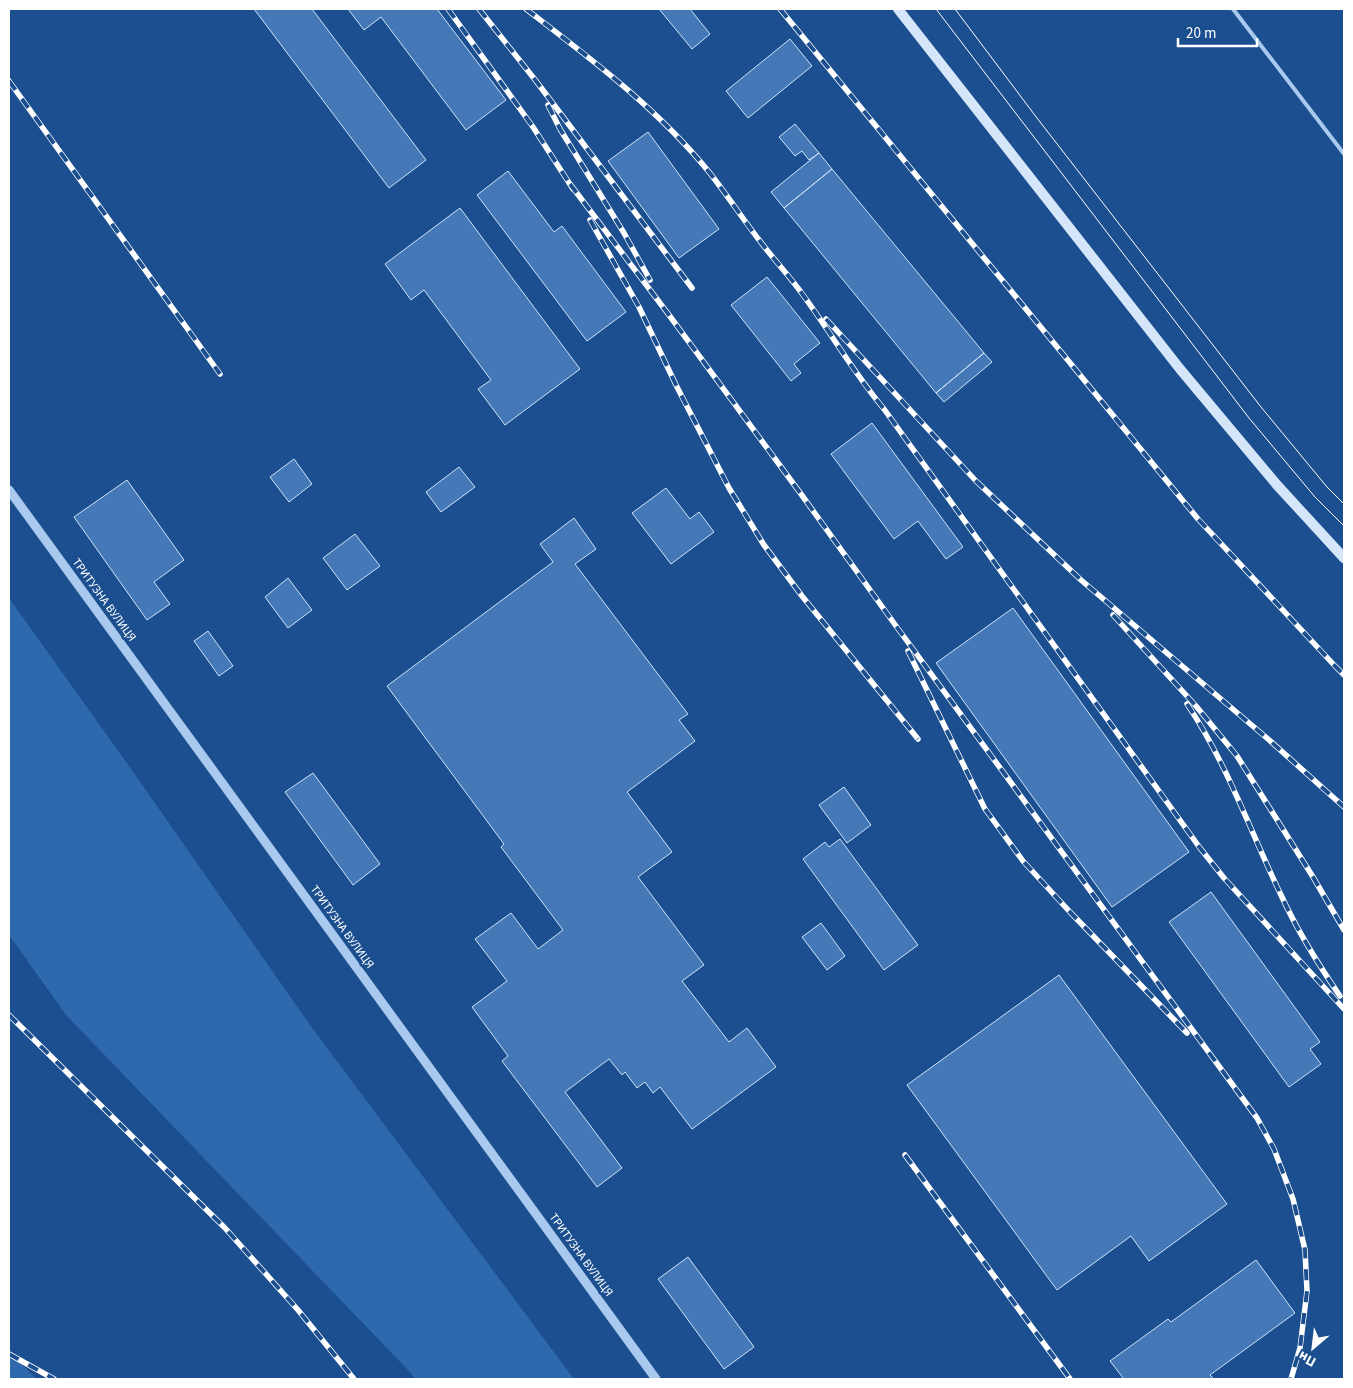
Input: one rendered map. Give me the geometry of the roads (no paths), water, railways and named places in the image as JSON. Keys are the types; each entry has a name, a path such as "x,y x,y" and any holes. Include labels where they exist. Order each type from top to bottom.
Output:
{"main road":[{"path":"898,9 1180,369 1277,485 1344,558"}],"street":[{"name":"ТРИТУЗНА ВУЛИЦЯ","path":"9,490 656,1379"}],"lane":[{"path":"1233,9 1344,154"}],"tram line":[{"path":"936,9 1249,418 1315,497 1344,526"},
{"path":"955,9 1261,407 1327,487 1344,504"}],"railway":[{"path":"448,9 533,127 573,189"},
{"path":"479,9 536,81 692,288"},
{"path":"526,9 645,105 709,172 756,236 794,282 863,381 1200,848 1224,878 1344,1009"},
{"path":"780,9 1198,519 1344,675"},
{"path":"9,81 220,374"},
{"path":"548,105 560,129 624,233 650,280"},
{"path":"570,184 801,494 1257,1118 1274,1149 1293,1199 1305,1250 1307,1291 1300,1348 1291,1379"},
{"path":"590,220 639,307 676,385 729,488 764,545 802,596 918,739"},
{"path":"826,319 976,481 1081,580 1268,739 1344,807"},
{"path":"1113,615 1196,706 1237,756 1344,930"},
{"path":"908,651 985,809 1023,861 1187,1033"},
{"path":"1187,704 1226,773 1294,921 1340,996"},
{"path":"9,1015 225,1228 298,1310 354,1379"},
{"path":"905,1155 1070,1379"},
{"path":"9,1354 54,1379"}]}
